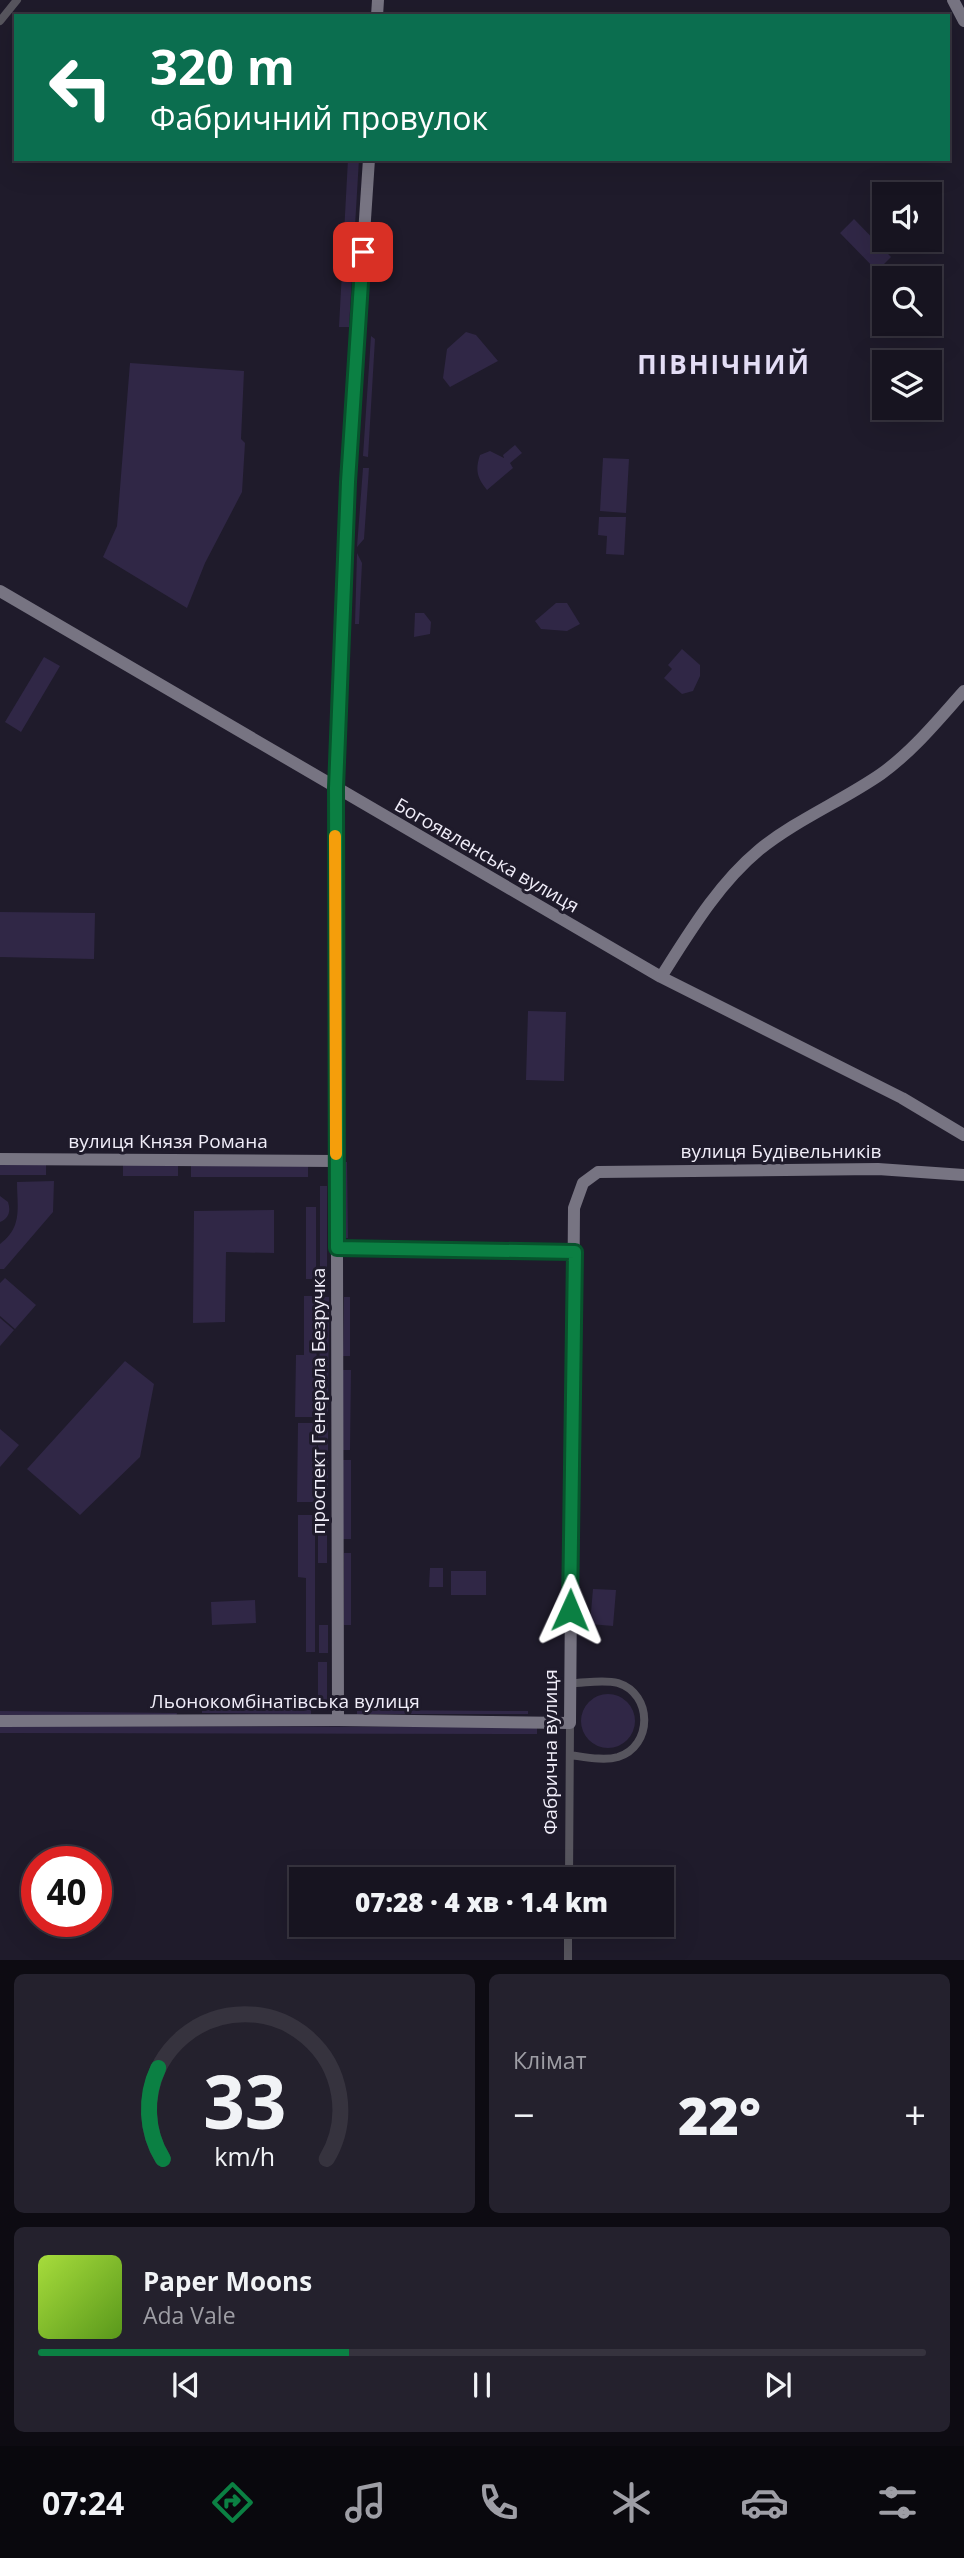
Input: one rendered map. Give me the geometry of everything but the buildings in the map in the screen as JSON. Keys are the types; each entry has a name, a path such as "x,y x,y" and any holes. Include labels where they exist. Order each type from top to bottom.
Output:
{"street":[{"path":"0,21 17,0"},
{"path":"953,0 964,22"},
{"name":"проспект Генерала Безручка","path":"338,1720 336,788 347,498 369,161"},
{"name":"Богоявленська вулиця","path":"0,591 661,977 902,1098 964,1135"},
{"path":"661,977 686,938 740,868 759,850 896,763 964,691"},
{"name":"вулиця Князя Романа","path":"0,1159 336,1161"},
{"name":"вулиця Будівельників","path":"598,1172 878,1169 964,1175"},
{"name":"Фабрична вулиця","path":"569,1867 574,1208 583,1183 598,1172"},
{"path":"337,1248 575,1252"},
{"path":"570,1684 622,1684 641,1702 645,1722 639,1741 624,1754 605,1758 570,1755"},
{"name":"Льонокомбінатівська вулиця","path":"0,1720 570,1723"},
{"path":"568,1937 568,1959"}],"shaded area":[{"path":"348,161 359,161 349,327 339,327"},
{"path":"854,219 872,237 872,252 886,252 891,257 882,266 872,266 840,233"},
{"path":"466,332 476,335 498,361 450,387 443,378 447,349"},
{"path":"371,336 375,339 368,457 363,456"},
{"path":"130,363 244,371 241,439 245,443 242,492 205,563 187,608 103,557 117,526"},
{"path":"515,445 522,453 510,463 513,468 487,490 478,474 480,455 490,451 504,458 503,455"},
{"path":"603,458 629,459 626,513 600,511"},
{"path":"363,468 369,468 364,539 357,547"},
{"path":"599,517 626,517 624,555 606,554 607,536 598,535"},
{"path":"357,553 362,563 359,624 355,624"},
{"path":"556,603 567,603 580,624 567,631 541,629 535,621"},
{"path":"415,613 424,613 431,622 430,634 414,637"},
{"path":"682,649 700,665 700,676 693,691 682,694 664,678 672,669 668,665"},
{"path":"44,657 60,666 21,732 5,722"},
{"path":"0,912 95,913 94,959 0,957"},
{"path":"528,1011 566,1012 564,1081 526,1080"},
{"path":"341,1162 347,1162 348,1238 341,1238"},
{"path":"46,1164 46,1175 0,1175 0,1165"},
{"path":"123,1164 178,1165 178,1176 123,1176"},
{"path":"191,1164 308,1165 308,1177 191,1177"},
{"path":"54,1181 53,1212 4,1269 0,1269 0,1244 12,1231 17,1216 17,1182"},
{"path":"320,1186 327,1186 327,1277 320,1277"},
{"path":"0,1196 8,1202 9,1208 7,1216 0,1222"},
{"path":"306,1207 316,1207 316,1279 306,1279"},
{"path":"274,1210 274,1253 226,1252 225,1322 193,1323 194,1211"},
{"path":"5,1278 36,1305 15,1329 0,1316 0,1283"},
{"path":"304,1296 317,1296 316,1417 295,1417 296,1355 304,1355"},
{"path":"320,1297 329,1297 328,1416 319,1416"},
{"path":"344,1297 350,1297 350,1356 343,1356"},
{"path":"0,1318 14,1330 0,1346"},
{"path":"125,1361 154,1384 140,1457 80,1515 27,1469"},
{"path":"343,1370 351,1370 350,1450 343,1450"},
{"path":"298,1423 317,1423 316,1502 297,1502"},
{"path":"318,1423 328,1423 328,1487 318,1487"},
{"path":"0,1429 19,1445 0,1467"},
{"path":"343,1460 351,1460 351,1539 342,1539"},
{"path":"298,1515 315,1515 315,1652 306,1652 306,1578 298,1577"},
{"path":"318,1515 327,1515 327,1563 318,1563"},
{"path":"344,1553 351,1553 351,1625 344,1625"},
{"path":"430,1568 443,1568 443,1587 429,1587"},
{"path":"451,1571 486,1571 486,1595 451,1595"},
{"path":"593,1589 616,1590 613,1626 590,1624"},
{"path":"255,1600 256,1623 212,1625 211,1602"},
{"path":"319,1625 328,1625 328,1653 319,1653"},
{"path":"318,1662 327,1662 327,1705 318,1705"},
{"path":"613,1694 623,1698 631,1706 635,1721 631,1736 623,1744 603,1748 593,1744 585,1736 581,1716 585,1706 593,1698"},
{"path":"202,1710 311,1710 311,1714 202,1713"},
{"path":"357,1710 528,1711 528,1714 357,1714"},
{"path":"0,1711 177,1713 176,1717 0,1716"},
{"path":"0,1726 537,1727 537,1734 0,1733"}],"slow traffic":[{"path":"335,836 336,1154"}],"district":[{"name":"ПІВНІЧНИЙ","path":"724,365"}],"route":[{"path":"363,252 348,482 336,788 337,1248 575,1252 570,1610"}]}
